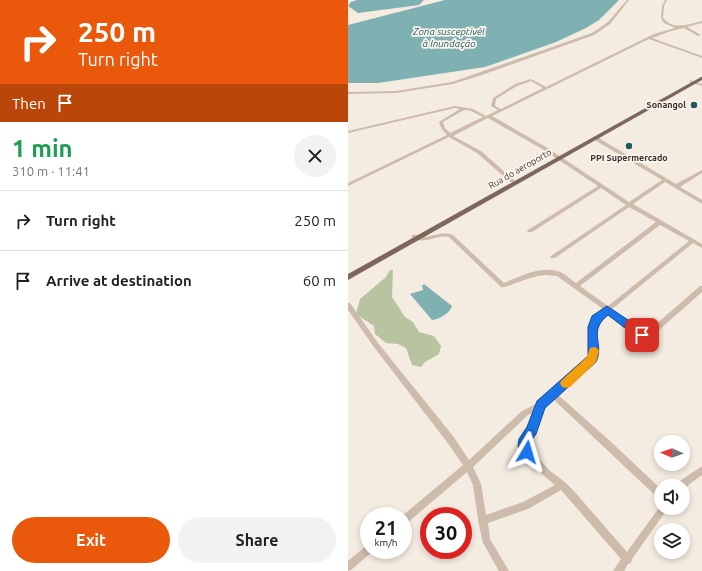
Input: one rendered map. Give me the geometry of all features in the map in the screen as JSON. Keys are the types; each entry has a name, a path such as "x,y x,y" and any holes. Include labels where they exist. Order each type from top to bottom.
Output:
{"main road":[{"name":"Rua do aeroporto","path":"348,277 512,180 595,138 702,76"},
{"name":"Rua do aeroporto","path":"348,272 416,237 692,82"}],"street":[{"path":"348,93 396,92 428,88 478,75 593,34 609,23 628,0"},
{"path":"666,0 663,6 662,18 665,22 678,28"},
{"path":"348,185 662,32 702,22"},
{"path":"683,26 699,35"},
{"path":"649,38 702,57"},
{"path":"500,110 493,106 494,99 516,85 531,80 546,88"},
{"path":"692,82 702,86"},
{"path":"348,132 450,108 459,107 472,110 541,146 630,205 702,246"},
{"path":"466,109 452,114 442,122 444,129 450,135 478,152 512,180"},
{"path":"595,138 702,202"},
{"path":"677,186 702,171"},
{"path":"348,178 354,182"},
{"path":"554,257 665,180"},
{"path":"530,231 600,186"},
{"path":"576,286 660,222"},
{"path":"416,237 428,239 440,234 448,234 503,285 530,275 551,272 563,276 642,335 649,335 701,290"},
{"path":"412,513 468,466 525,414 541,405 553,395 592,359 594,355 592,327 596,319 692,241"},
{"path":"348,305 381,351 450,439 477,481 482,521 487,544 504,571"},
{"path":"553,395 654,488"},
{"path":"541,405 531,430 525,439 524,446 527,452 546,473 562,485 628,560"},
{"path":"690,479 702,470"},
{"path":"482,521 525,506 562,485"},
{"path":"618,571 628,560 659,515"},
{"path":"348,567 360,557"}],"green space":[{"path":"390,270 393,270 392,297 405,317 413,322 419,332 434,336 441,346 439,354 425,362 421,367 412,365 406,348 398,344 386,343 375,334 374,326 356,314 360,299 386,277"}],"water":[{"path":"357,0 424,0 419,5 358,13 348,6 351,2"},
{"name":"Zona susceptivél à Inundação","path":"445,0 619,0 599,20 586,28 556,42 485,67 378,83 348,83 348,25"},
{"path":"424,284 452,306 447,313 441,317 432,320 410,294 423,290 422,286"}],"slow traffic":[{"path":"566,383 592,359 594,351"}],"place":[{"name":"Sonangol","path":"694,105"},
{"name":"PPI Supermercado","path":"629,146"}],"route":[{"path":"527,452 524,446 525,439 535,422 541,405 592,359 594,355 592,327 596,319 607,309 642,335"}]}
